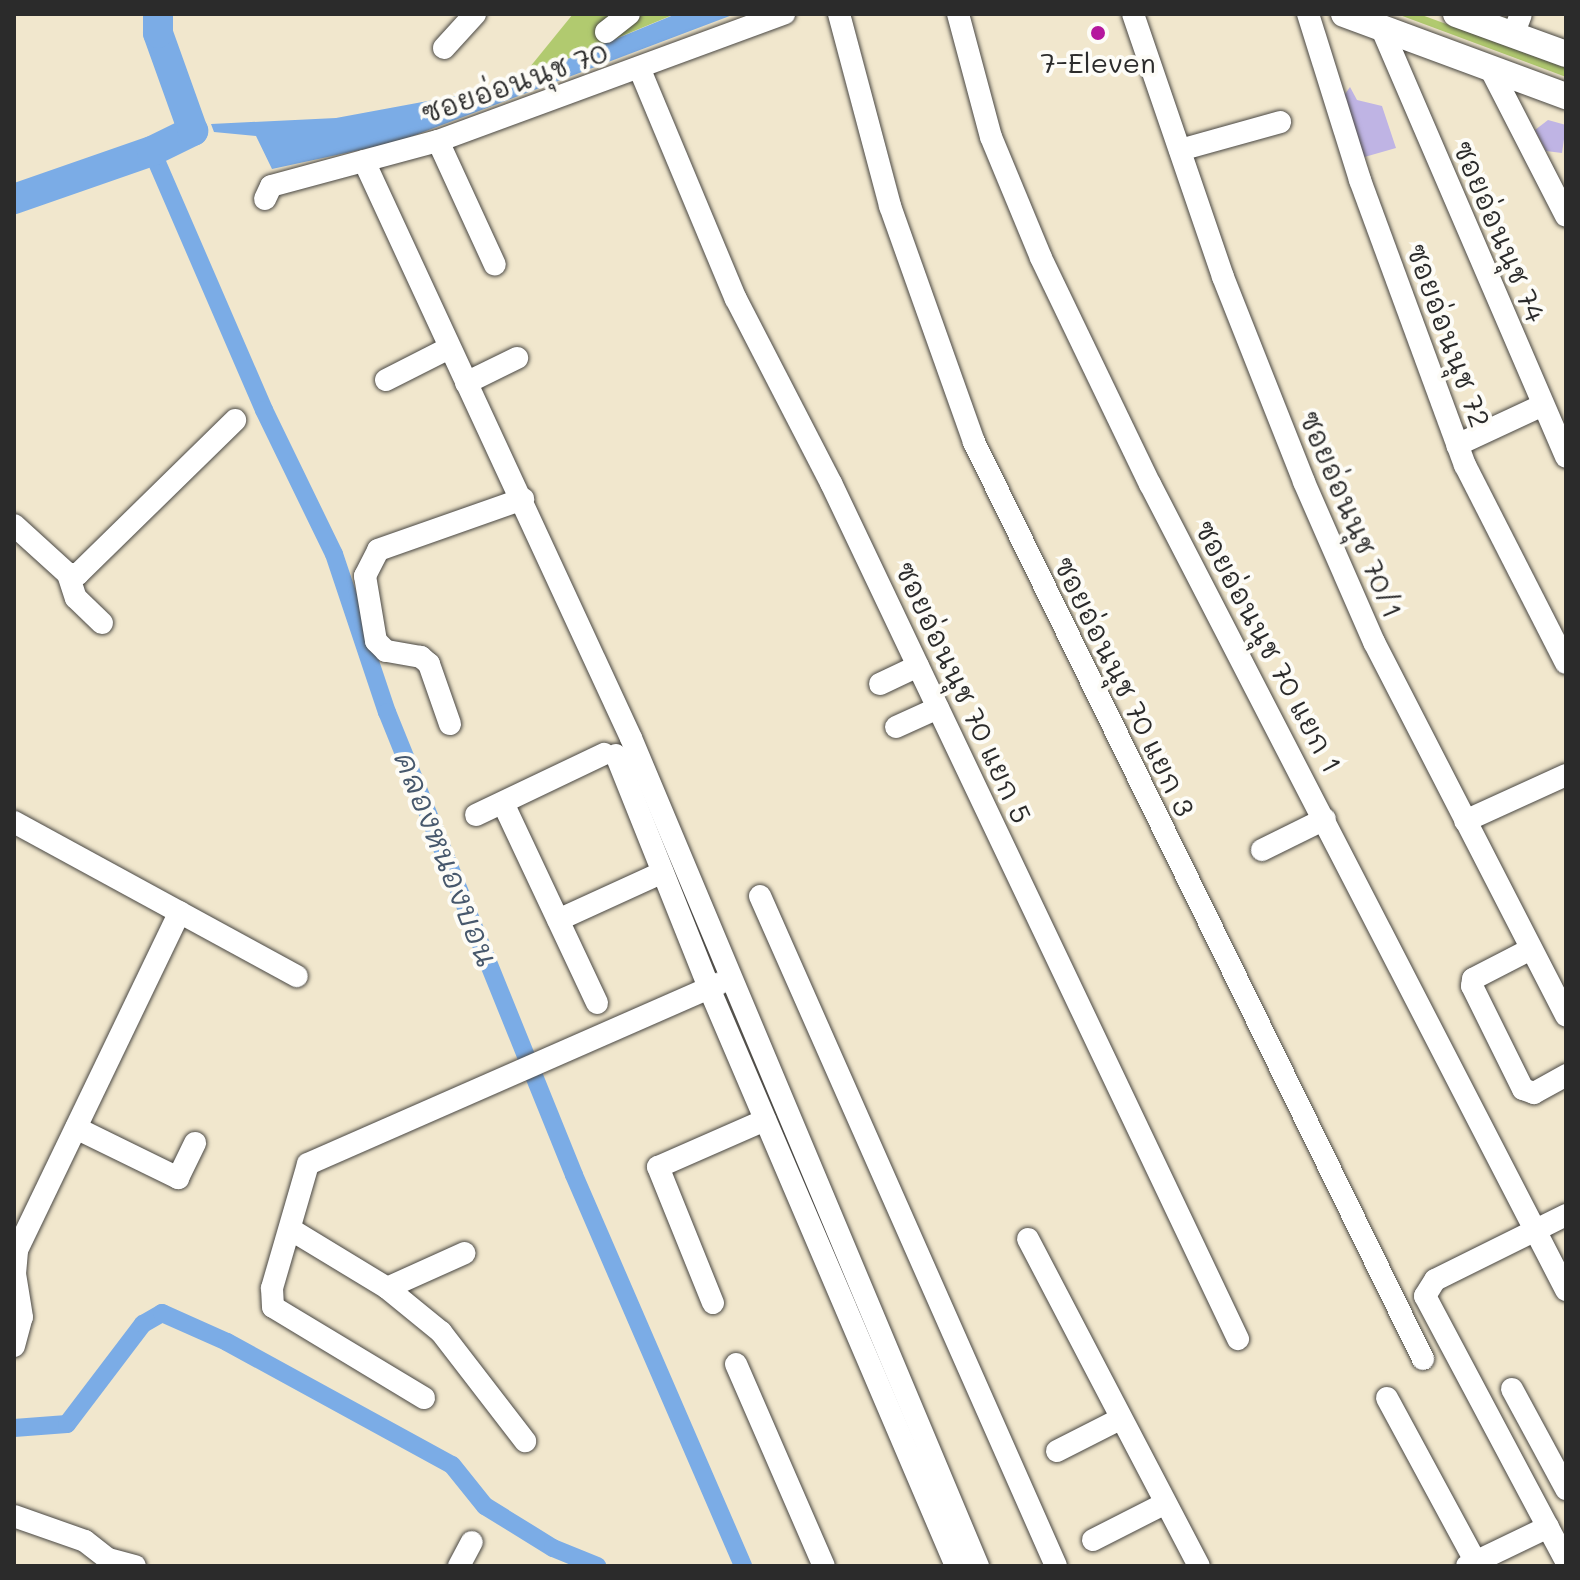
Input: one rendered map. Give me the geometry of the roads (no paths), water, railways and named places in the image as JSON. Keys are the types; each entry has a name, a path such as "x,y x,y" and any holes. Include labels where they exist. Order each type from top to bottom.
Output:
{"main road":[{"path":"1344,14 1566,96"},
{"path":"1456,14 1517,24 1566,54"}],"street":[{"path":"444,48 475,14"},
{"path":"606,32 629,14"},
{"name":"ซอยอ่อนนุช 70","path":"265,199 271,186 438,141 640,70 784,14"},
{"name":"ซอยอ่อนนุช 70 แยก 3","path":"839,14 890,206 974,442 1423,1359"},
{"name":"ซอยอ่อนนุช 70 แยก 1","path":"958,14 991,137 1041,258 1150,484 1566,1290"},
{"name":"ซอยอ่อนนุช 70/1","path":"1133,14 1180,150 1304,482 1374,642 1566,1015"},
{"name":"ซอยอ่อนนุช 72","path":"1308,14 1360,180 1457,445 1566,663"},
{"name":"ซอยอ่อนนุช 74","path":"1381,27 1541,406 1566,457"},
{"path":"1490,68 1566,216"},
{"name":"ซอยอ่อนนุช 70 แยก 5","path":"640,70 736,299 918,666 1238,1339"},
{"path":"1180,150 1280,122"},
{"path":"438,141 495,265"},
{"path":"364,161 631,738 765,1120 956,1566"},
{"path":"386,380 449,348"},
{"path":"466,383 517,358"},
{"path":"1457,445 1541,406"},
{"path":"68,574 78,574 235,420"},
{"path":"450,724 429,664 417,655 386,651 376,641 365,576 378,550 523,499"},
{"path":"14,525 68,574 76,598 102,623"},
{"path":"880,684 918,666"},
{"path":"896,727 938,708"},
{"path":"476,815 610,754 663,872 719,984 978,1566"},
{"path":"1465,821 1566,775"},
{"path":"503,803 597,1003"},
{"path":"1262,850 1325,819"},
{"path":"14,822 297,976"},
{"path":"558,920 663,872"},
{"path":"760,896 1056,1566"},
{"path":"14,1346 22,1317 14,1260 180,912"},
{"path":"1531,949 1471,984 1523,1089 1534,1093 1566,1075"},
{"path":"424,1398 279,1314 270,1299 305,1169 313,1160 719,984"},
{"path":"713,1303 658,1167 765,1120"},
{"path":"76,1128 178,1178 195,1143"},
{"path":"1566,1215 1435,1280 1425,1296 1566,1561"},
{"path":"290,1229 387,1288 441,1332 525,1441"},
{"path":"1028,1239 1118,1420 1199,1566"},
{"path":"387,1288 465,1253"},
{"path":"736,1364 824,1566"},
{"path":"1512,1389 1564,1480"},
{"path":"1387,1398 1474,1565 1548,1527"},
{"path":"1057,1451 1118,1420"},
{"path":"1093,1540 1164,1504"},
{"path":"14,1516 85,1541 108,1563 135,1566"},
{"path":"459,1566 472,1542"}],"water":[{"path":"676,14 735,14 397,142 272,169 256,136 214,132 211,124 336,118 498,88"}],"waterway":[{"name":"คลองหนองบอน","path":"14,199 152,151 193,131 158,33 158,14"},
{"name":"คลองหนองบอน","path":"152,151 264,410 334,554 387,712 574,1175 743,1566"},
{"path":"14,1428 67,1424 143,1324 162,1313 227,1342 452,1465 485,1506 553,1548 597,1566"}],"place":[{"name":"7-Eleven","path":"1098,33"}]}
